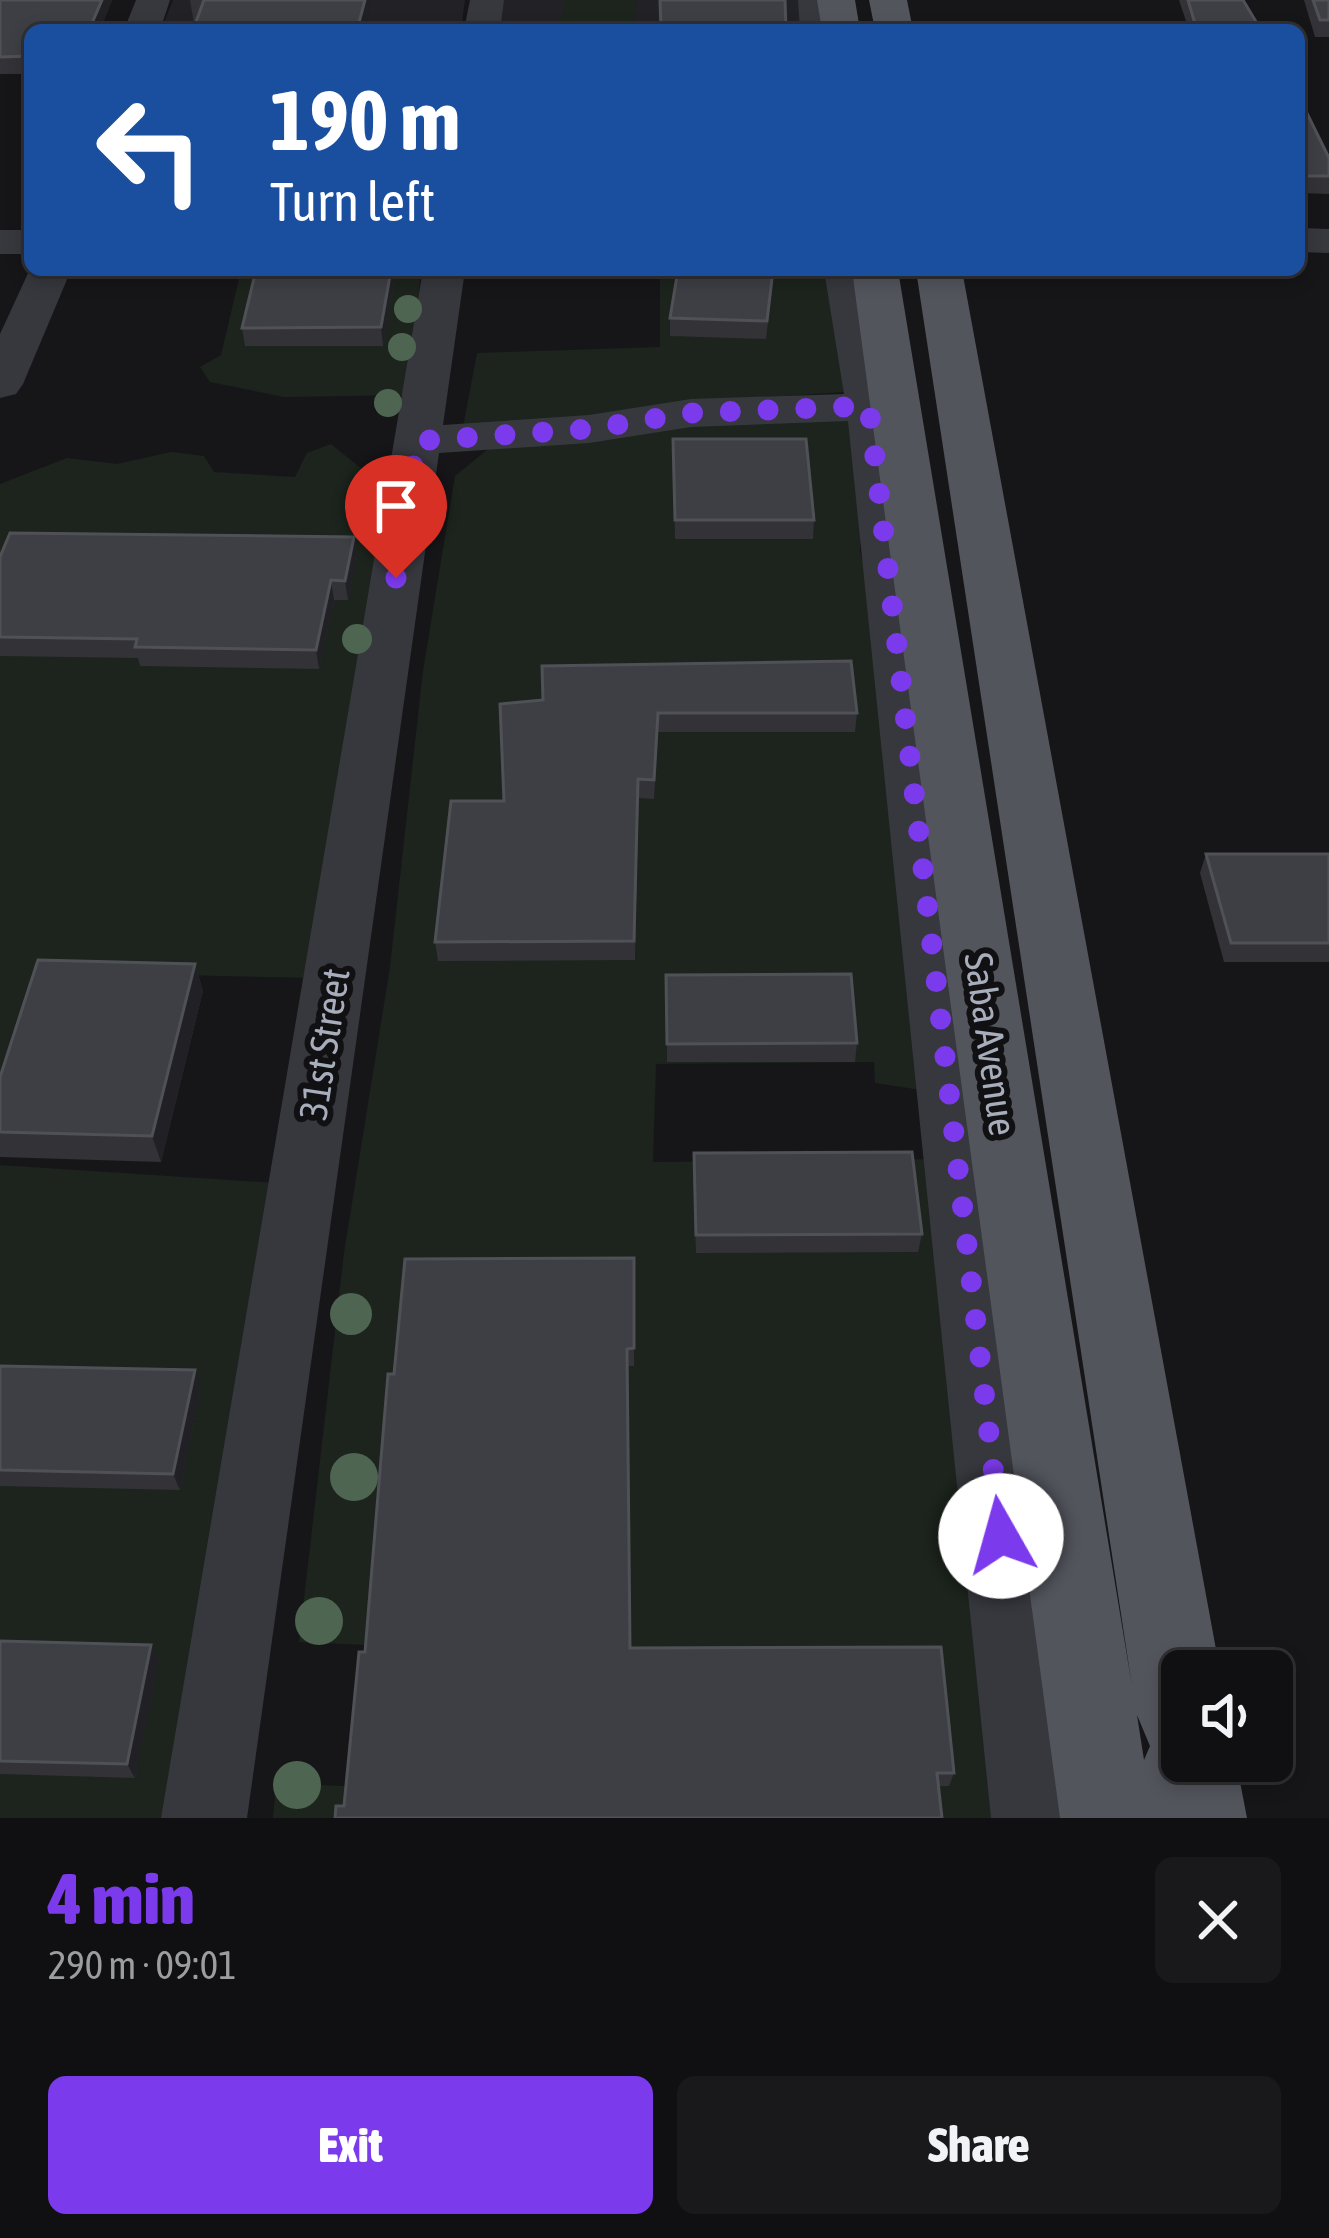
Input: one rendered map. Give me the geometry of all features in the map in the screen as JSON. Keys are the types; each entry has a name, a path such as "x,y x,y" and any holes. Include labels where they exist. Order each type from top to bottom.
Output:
{"main road":[{"name":"Saba Avenue","path":"875,276 882,406 1107,1818"},
{"name":"Saba Avenue","path":"940,276 1171,1650"},
{"path":"1193,1782 1199,1818"}],"street":[{"path":"0,384 47,276"},
{"name":"31st Street","path":"204,1818 443,276"},
{"path":"847,276 882,406 1034,1818"},
{"path":"417,441 589,429 691,413 882,406"}],"shaded area":[{"path":"173,0 465,0 462,24 163,24"},
{"path":"499,0 799,0 801,24 494,24"},
{"path":"564,0 637,0 635,24 559,24"},
{"path":"240,276 420,276 410,395 284,397 210,382 200,367 221,355"},
{"path":"660,276 832,276 844,392 695,402 624,417 463,427 477,353 660,347"},
{"path":"861,418 860,551 890,675 948,1094 875,1083 874,1062 656,1064 653,1162 950,1159 1018,1818 273,1818 276,1783 634,1799 641,1657 299,1642 344,1253 390,967 423,671 455,476 493,445 678,423"},
{"path":"331,444 363,470 398,482 316,978 40,972 0,1094 0,484 67,458 117,464 171,452 204,456 214,472 295,477 307,453"},
{"path":"0,1165 277,1183 172,1818 0,1818"}],"building":[{"path":"0,0 102,0 92,24 24,24 24,56 0,57"},
{"path":"204,0 365,0 359,24 195,24"},
{"path":"660,0 785,0 786,24 661,24"},
{"path":"1188,0 1243,0 1257,24 1195,24"},
{"path":"1313,0 1329,0 1329,20 1320,20"},
{"path":"1305,109 1329,158 1329,176 1305,176"},
{"path":"255,276 390,276 381,327 242,328"},
{"path":"677,276 772,276 767,321 670,318"},
{"path":"673,439 806,439 814,520 675,520"},
{"path":"10,533 354,537 345,581 331,580 316,650 135,647 137,639 0,637 0,557"},
{"path":"851,661 857,713 658,713 654,780 638,779 634,941 435,942 451,801 504,801 500,704 543,700 542,666"},
{"path":"1206,854 1329,854 1329,943 1231,943"},
{"path":"38,960 195,964 152,1136 0,1132 0,1077"},
{"path":"851,974 857,1043 667,1044 666,975"},
{"path":"912,1152 922,1234 696,1235 694,1153"},
{"path":"634,1258 634,1348 627,1349 630,1648 941,1647 954,1773 937,1773 942,1818 335,1818 336,1806 344,1806 359,1652 365,1652 388,1374 394,1374 405,1259"},
{"path":"0,1366 195,1370 173,1474 0,1470"},
{"path":"0,1641 151,1645 127,1764 0,1761"}],"route":[{"path":"396,578 417,441 589,429 691,413 869,406 1001,1536"}]}
